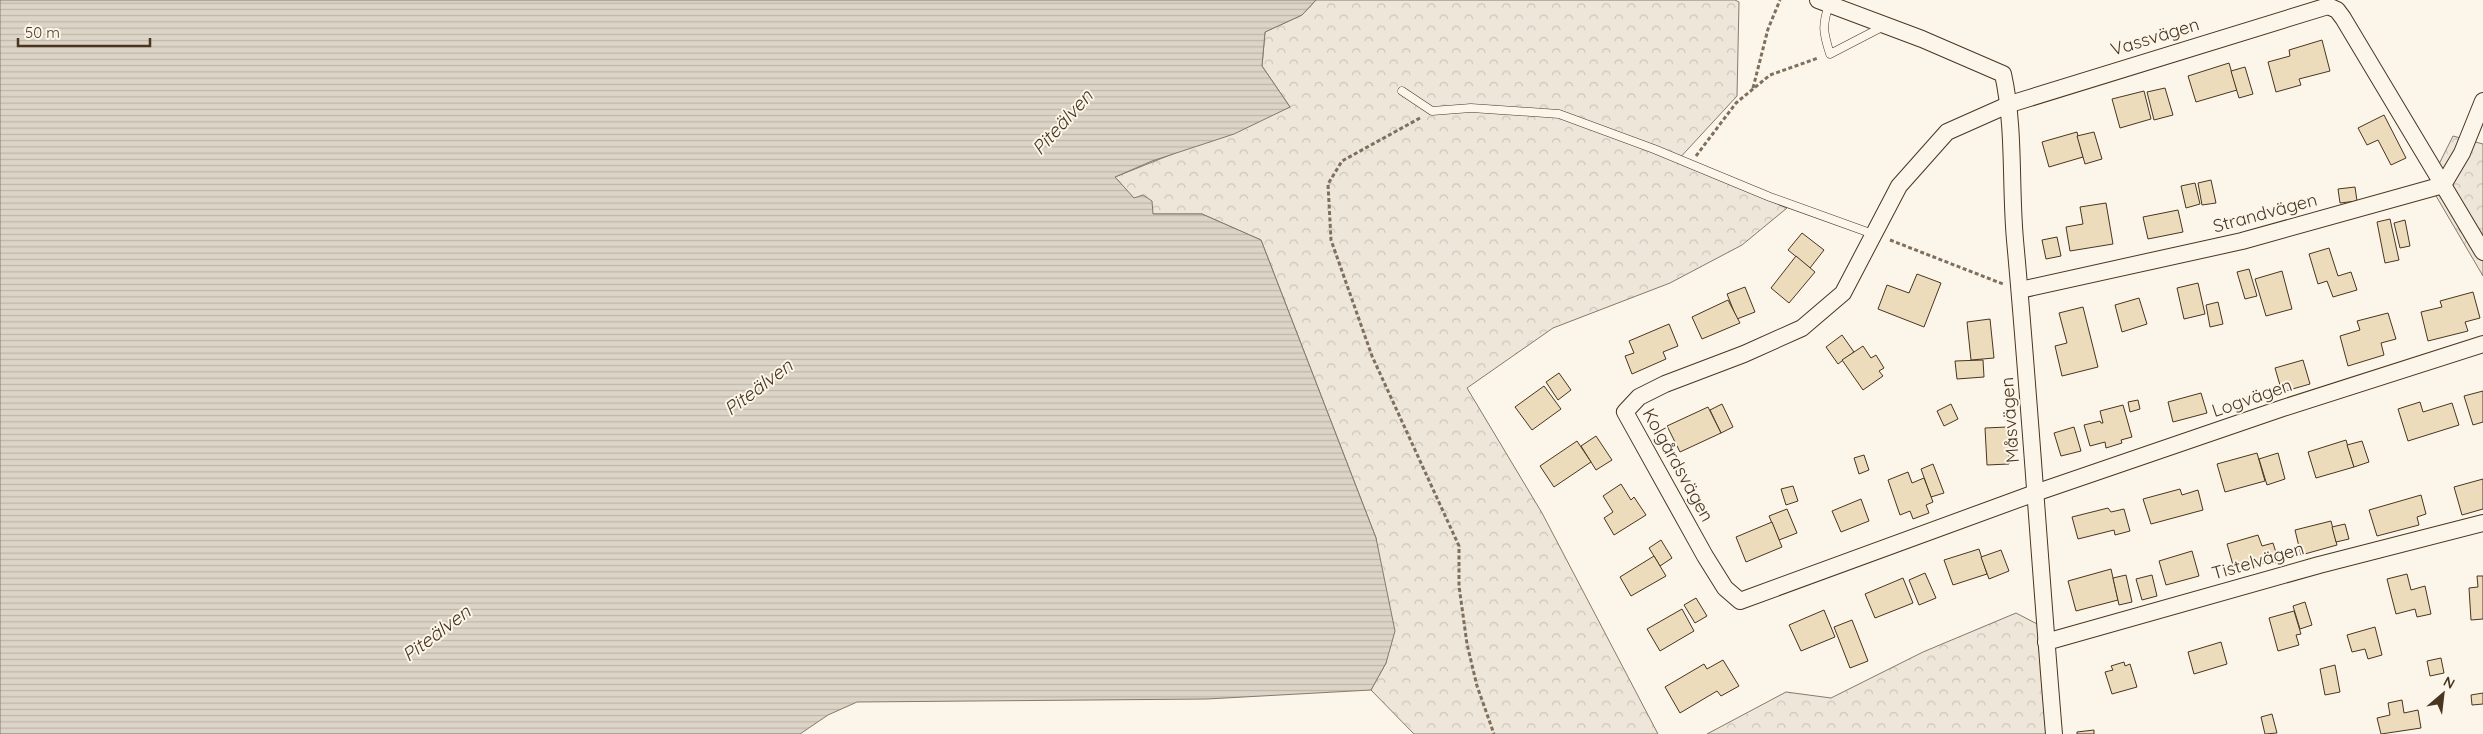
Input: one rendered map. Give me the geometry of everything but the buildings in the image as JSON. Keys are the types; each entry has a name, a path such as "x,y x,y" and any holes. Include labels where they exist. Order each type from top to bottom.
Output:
{"street":[{"path":"1824,2 1886,25 2003,74 2010,104"},
{"name":"Vassvägen","path":"2010,104 2328,6 2337,10 2344,18 2443,185"},
{"path":"2483,101 2462,154 2443,185 2483,252"},
{"name":"Kolgårdsvägen","path":"2010,104 1947,132 1899,186 1842,293 1802,328 1744,354 1664,384 1639,397 1625,412 1725,588 1740,601 2035,493"},
{"name":"Måsvägen","path":"2010,104 2012,205 2054,734"},
{"name":"Strandvägen","path":"2020,290 2242,241 2443,185"},
{"name":"Logvägen","path":"2035,493 2283,408 2483,344"},
{"name":"Tistelvägen","path":"2046,642 2319,565 2483,523"}],"lane":[{"path":"1824,2 1823,33 1830,54 1886,25"},
{"path":"1402,91 1432,111 1471,108 1559,114 1770,197 1873,234"}],"path":[{"path":"1753,89 1768,29 1780,0"},
{"path":"1690,164 1736,103 1770,74 1830,54"},
{"path":"1432,111 1342,161 1328,184 1331,240 1372,356 1459,546 1459,586 1467,644 1477,686 1494,734"},
{"path":"1873,234 2020,290"}],"green space":[{"path":"1316,0 1735,0 1739,2 1737,96 1676,162 1787,208 1742,245 1670,283 1553,328 1467,388 1542,513 1658,734 1414,734 1371,690 1386,663 1376,538 1261,240 1202,214 1153,214 1134,199 1115,177 1290,107 1262,66 1265,32 1302,15"},
{"path":"2453,136 2483,144 2483,276 2429,184"},
{"path":"2016,613 2041,626 2050,734 1707,734 1786,692 1831,698 1923,652"}],"water":[{"name":"Piteälven","path":"0,0 1316,0 1302,15 1265,32 1262,66 1290,107 1234,134 1152,161 1115,177 1134,198 1143,195 1152,201 1153,214 1202,214 1261,240 1376,538 1395,631 1386,663 1371,690 1207,699 857,702 828,715 800,734 0,734"}]}
